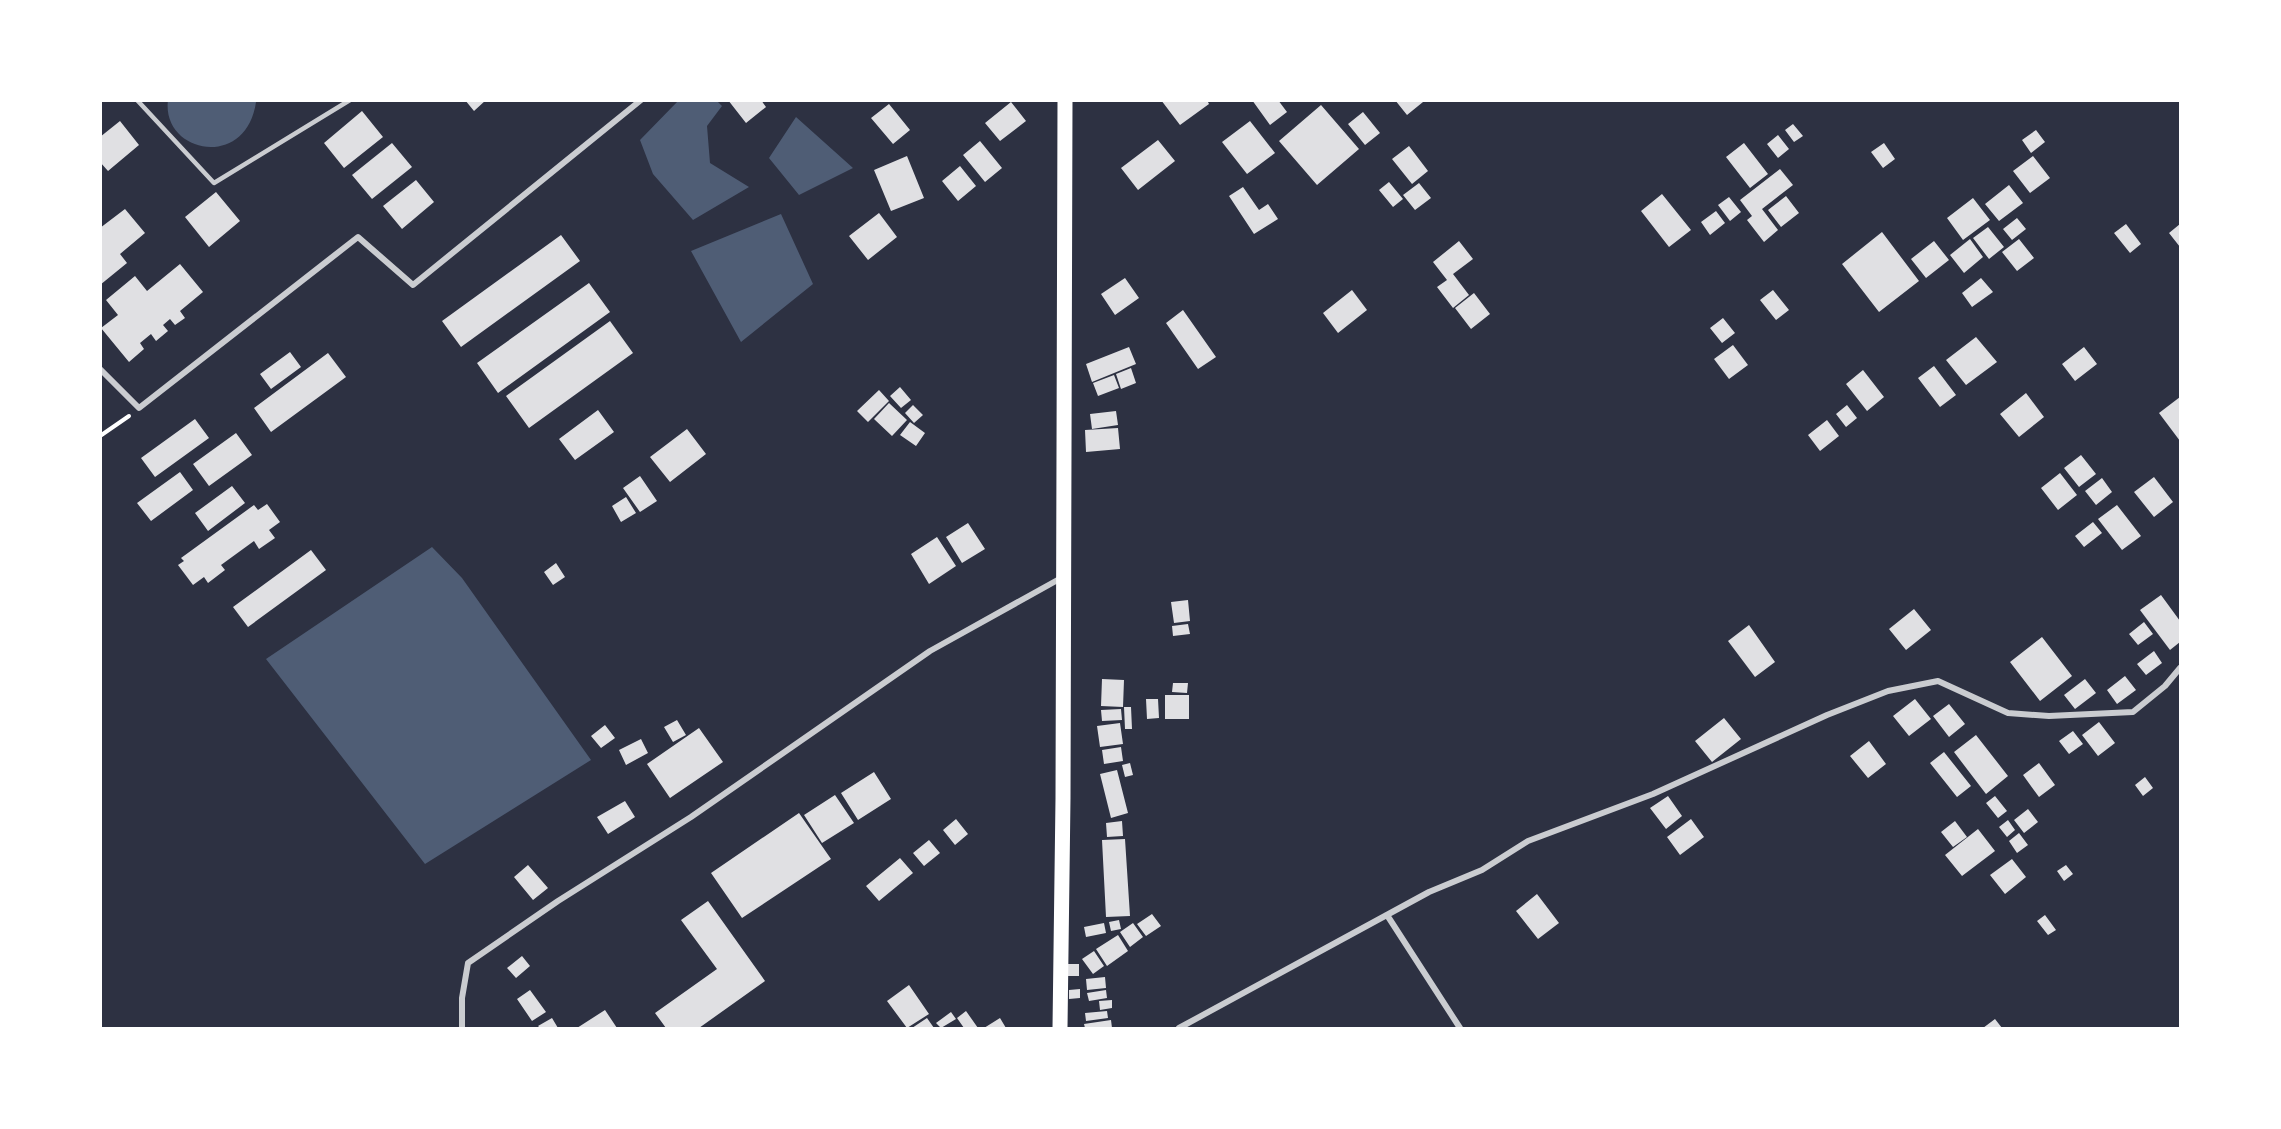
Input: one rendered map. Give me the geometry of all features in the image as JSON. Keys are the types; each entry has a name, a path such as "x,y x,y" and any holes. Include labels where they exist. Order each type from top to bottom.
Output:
{"highway":[{"path":"1060,1029 1065,100"}],"street":[{"path":"100,369 139,408 358,237 413,285 641,100"},
{"path":"462,1029 462,998 468,963 558,901 691,817 930,651 1064,577"},
{"path":"1179,1029 1429,892 1482,870 1528,842 1653,794 1827,715 1888,691 1938,681 2008,713 2049,716 2133,711 2165,686 2181,668"},
{"path":"1387,915 1460,1029"}],"lane":[{"path":"137,100 214,183 350,100"}],"path":[{"path":"100,436 139,408"}],"water":[{"path":"168,100 256,100 256,102 249,124 237,138 222,146 206,147 190,142 177,132 169,118"},
{"path":"678,101 717,101 722,106 707,126 710,163 749,187 693,220 653,174 640,140"},
{"path":"796,117 853,168 799,195 769,158"},
{"path":"781,214 813,284 741,342 691,251"},
{"path":"432,547 462,578 591,760 425,864 266,659"}],"building":[{"path":"465,100 486,100 474,111"},
{"path":"728,100 761,100 766,107 746,123"},
{"path":"1161,100 1207,100 1209,104 1180,125"},
{"path":"1252,100 1278,100 1287,112 1270,125"},
{"path":"1395,100 1422,100 1423,102 1407,115"},
{"path":"1011,102 1026,121 1000,141 985,123"},
{"path":"889,104 910,130 893,144 871,118"},
{"path":"1321,105 1359,149 1317,185 1279,141"},
{"path":"362,111 383,137 344,168 324,143"},
{"path":"1363,112 1380,133 1365,145 1348,124"},
{"path":"120,121 139,145 108,171 100,162 100,137"},
{"path":"1250,121 1275,153 1247,174 1222,142"},
{"path":"1793,124 1803,136 1794,142 1785,130"},
{"path":"2036,130 2045,142 2031,153 2022,140"},
{"path":"1778,135 1789,149 1778,158 1767,144"},
{"path":"1158,140 1175,161 1138,190 1121,168"},
{"path":"980,141 1002,168 985,182 963,155"},
{"path":"392,143 412,167 372,199 352,175"},
{"path":"1744,143 1768,174 1750,188 1726,157"},
{"path":"1884,143 1895,159 1883,168 1871,152"},
{"path":"1409,146 1428,171 1412,184 1392,159"},
{"path":"907,156 924,198 891,211 874,170"},
{"path":"2033,156 2050,178 2030,193 2013,171"},
{"path":"960,166 976,186 958,201 942,181"},
{"path":"1780,169 1793,185 1762,209 1778,230 1764,242 1747,220 1752,216 1740,200"},
{"path":"416,180 434,202 402,229 383,206"},
{"path":"1389,182 1403,199 1393,207 1379,190"},
{"path":"1419,183 1431,198 1415,210 1403,195"},
{"path":"2009,185 2023,203 1999,221 1985,204"},
{"path":"1243,187 1259,210 1268,204 1278,219 1254,234 1229,196"},
{"path":"216,192 240,221 209,247 185,217"},
{"path":"1662,194 1691,230 1669,247 1641,211"},
{"path":"1786,196 1799,213 1781,227 1768,210"},
{"path":"1729,197 1741,212 1730,221 1718,205"},
{"path":"1973,198 1990,220 1963,240 1947,218"},
{"path":"125,209 145,233 120,254 127,263 100,285 100,228"},
{"path":"1716,211 1725,223 1710,235 1701,222"},
{"path":"879,213 897,237 868,260 849,236"},
{"path":"2017,218 2026,229 2012,240 2003,229"},
{"path":"2126,224 2141,244 2130,253 2114,233"},
{"path":"2180,224 2180,247 2169,233"},
{"path":"1988,227 2004,247 1989,259 1973,238"},
{"path":"1882,232 1919,281 1879,312 1842,264"},
{"path":"561,235 580,261 461,347 442,321"},
{"path":"1970,239 1983,257 1964,273 1950,255"},
{"path":"2019,239 2034,258 2017,271 2002,252"},
{"path":"1459,241 1473,259 1453,274 1469,295 1453,308 1437,287 1447,280 1433,262"},
{"path":"1934,241 1949,260 1926,278 1911,259"},
{"path":"180,264 203,292 180,311 185,318 175,325 170,319 163,325 168,331 156,341 151,334 140,343 144,349 129,362 101,328 118,315 106,300 135,276 147,291"},
{"path":"1125,278 1139,298 1115,315 1101,294"},
{"path":"1981,278 1993,292 1972,307 1962,293"},
{"path":"589,283 610,312 498,393 477,363"},
{"path":"1352,290 1367,310 1338,333 1323,313"},
{"path":"1773,290 1789,310 1776,320 1760,300"},
{"path":"1474,293 1490,314 1471,329 1455,308"},
{"path":"1183,310 1216,357 1198,369 1166,323"},
{"path":"1723,318 1735,333 1722,343 1710,328"},
{"path":"610,321 633,353 529,428 506,396"},
{"path":"1976,337 1997,362 1966,385 1946,360"},
{"path":"1733,345 1748,365 1729,379 1714,359"},
{"path":"1129,347 1136,364 1092,382 1086,364"},
{"path":"2084,347 2097,364 2075,381 2062,364"},
{"path":"290,352 301,367 271,389 260,374"},
{"path":"328,353 346,377 271,432 254,408"},
{"path":"1934,366 1956,395 1940,407 1918,378"},
{"path":"1131,368 1136,383 1121,389 1116,374"},
{"path":"1863,370 1884,397 1867,411 1846,384"},
{"path":"1114,375 1119,388 1098,396 1093,383"},
{"path":"900,387 911,400 901,408 890,396"},
{"path":"879,390 889,401 868,422 857,411"},
{"path":"2026,393 2044,417 2019,437 2000,414"},
{"path":"2180,397 2180,441 2159,413"},
{"path":"889,403 907,420 892,436 874,419"},
{"path":"913,405 923,415 914,423 905,413"},
{"path":"1847,405 1857,418 1846,427 1836,414"},
{"path":"598,410 614,432 575,460 559,439"},
{"path":"1116,411 1118,425 1092,429 1090,414"},
{"path":"195,419 209,438 155,477 141,458"},
{"path":"1827,420 1839,436 1820,451 1808,435"},
{"path":"910,422 925,433 916,446 900,435"},
{"path":"1118,428 1120,449 1086,452 1085,430"},
{"path":"687,429 706,454 670,482 650,457"},
{"path":"236,433 252,455 209,486 193,464"},
{"path":"2081,455 2096,474 2079,487 2064,468"},
{"path":"180,472 193,490 151,521 137,503"},
{"path":"2060,473 2077,495 2058,510 2041,488"},
{"path":"640,476 657,501 640,512 623,488"},
{"path":"2154,477 2173,502 2154,517 2134,492"},
{"path":"2102,478 2112,492 2096,505 2085,491"},
{"path":"232,486 245,503 208,531 195,513"},
{"path":"626,497 636,513 621,522 612,506"},
{"path":"267,504 280,522 269,530 275,538 259,549 254,541 221,565 225,570 208,583 204,577 193,585 178,565 184,561 181,558 254,505 258,510"},
{"path":"2117,505 2141,536 2122,550 2098,519"},
{"path":"2093,522 2102,533 2084,547 2075,536"},
{"path":"968,523 985,549 962,563 946,537"},
{"path":"937,537 956,566 929,584 911,554"},
{"path":"311,550 326,570 248,627 233,607"},
{"path":"556,563 565,577 553,585 544,572"},
{"path":"2161,595 2180,621 2180,642 2170,650 2140,610"},
{"path":"1188,600 1190,621 1174,623 1171,602"},
{"path":"1914,609 1931,630 1906,650 1889,629"},
{"path":"2144,622 2153,634 2138,645 2129,634"},
{"path":"1188,624 1190,634 1173,636 1172,626"},
{"path":"1749,625 1775,662 1755,677 1728,641"},
{"path":"2042,637 2072,676 2040,701 2010,662"},
{"path":"2154,651 2162,663 2146,675 2137,664"},
{"path":"2125,676 2136,690 2117,704 2107,690"},
{"path":"1102,679 1124,680 1123,707 1101,706"},
{"path":"2085,679 2096,693 2075,709 2064,695"},
{"path":"1173,683 1188,683 1187,693 1172,692"},
{"path":"1165,695 1189,695 1189,719 1165,719"},
{"path":"1146,699 1158,699 1159,718 1147,719"},
{"path":"1915,699 1931,719 1909,736 1893,716"},
{"path":"1949,704 1965,724 1949,737 1933,716"},
{"path":"1124,707 1131,707 1132,729 1125,729"},
{"path":"1121,709 1122,720 1102,721 1101,710"},
{"path":"1724,718 1741,739 1712,762 1695,741"},
{"path":"677,720 686,735 673,742 664,727"},
{"path":"2099,722 2115,743 2098,756 2082,735"},
{"path":"1120,723 1123,744 1100,747 1097,726"},
{"path":"605,725 615,738 601,748 591,736"},
{"path":"699,728 723,762 670,798 647,764"},
{"path":"2073,731 2083,744 2069,754 2059,741"},
{"path":"1976,735 2008,776 1986,794 1954,752"},
{"path":"641,739 648,753 626,765 619,750"},
{"path":"1869,741 1886,764 1868,778 1850,756"},
{"path":"1121,747 1123,761 1104,764 1102,750"},
{"path":"1944,752 1971,786 1957,797 1930,763"},
{"path":"1130,763 1133,775 1125,777 1122,765"},
{"path":"2039,763 2055,785 2039,797 2023,775"},
{"path":"1117,770 1128,813 1111,818 1100,774"},
{"path":"874,772 891,799 858,820 841,793"},
{"path":"2145,777 2153,788 2143,796 2135,785"},
{"path":"835,795 854,823 822,843 804,815"},
{"path":"1668,796 1682,816 1666,829 1650,808"},
{"path":"1995,796 2007,811 1998,818 1986,803"},
{"path":"625,801 635,817 608,834 597,817"},
{"path":"2028,809 2038,822 2024,833 2014,820"},
{"path":"799,813 831,859 742,918 711,873"},
{"path":"956,819 968,834 955,845 943,830"},
{"path":"1691,819 1704,837 1680,855 1667,837"},
{"path":"2008,820 2015,830 2007,837 1999,827"},
{"path":"1122,821 1123,836 1107,837 1106,823"},
{"path":"1955,821 1967,837 1953,847 1941,832"},
{"path":"1978,829 1995,851 1962,876 1945,855"},
{"path":"2019,833 2028,845 2017,853 2009,841"},
{"path":"1125,839 1130,916 1106,917 1102,840"},
{"path":"929,840 940,853 924,866 913,853"},
{"path":"900,858 913,873 879,901 866,886"},
{"path":"2012,859 2026,877 2005,894 1990,875"},
{"path":"528,865 548,888 533,900 514,877"},
{"path":"2066,865 2073,874 2064,881 2057,871"},
{"path":"1537,894 1559,923 1538,939 1516,911"},
{"path":"708,901 765,981 699,1028 666,1028 655,1013 717,969 681,920"},
{"path":"1152,914 1161,926 1146,936 1137,924"},
{"path":"2045,915 2056,930 2048,935 2037,921"},
{"path":"1119,920 1121,929 1111,931 1109,922"},
{"path":"1104,923 1106,933 1086,937 1084,927"},
{"path":"1133,923 1143,937 1130,947 1120,932"},
{"path":"1118,935 1128,951 1107,966 1096,949"},
{"path":"1094,951 1104,966 1093,974 1082,959"},
{"path":"522,956 530,966 516,978 507,968"},
{"path":"1068,964 1079,964 1079,976 1068,976"},
{"path":"1105,977 1106,988 1087,990 1086,979"},
{"path":"909,985 929,1014 907,1028 887,1001"},
{"path":"1080,989 1080,998 1069,999 1069,990"},
{"path":"530,990 546,1012 532,1021 517,999"},
{"path":"1106,990 1107,998 1089,1001 1087,993"},
{"path":"1112,1000 1112,1008 1100,1010 1099,1001"},
{"path":"605,1010 617,1028 577,1028"},
{"path":"966,1011 978,1028 964,1028 957,1018"},
{"path":"1107,1011 1108,1018 1086,1021 1085,1013"},
{"path":"951,1012 956,1019 941,1028 936,1023"},
{"path":"552,1018 558,1028 538,1026"},
{"path":"927,1018 934,1028 912,1028"},
{"path":"1000,1018 1006,1028 984,1028"},
{"path":"1995,1019 2002,1028 1983,1028"},
{"path":"1111,1020 1112,1028 1085,1028 1084,1024"}]}
